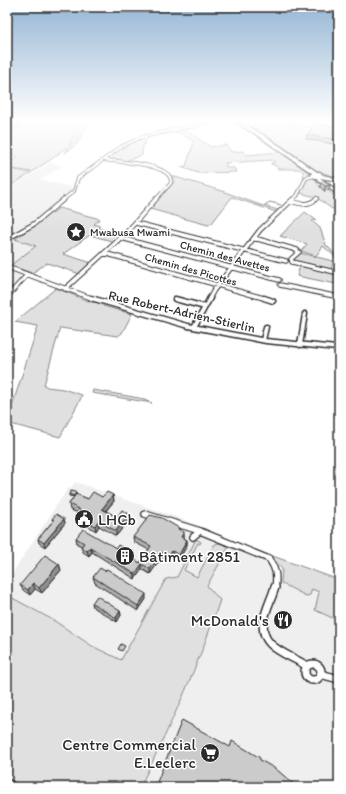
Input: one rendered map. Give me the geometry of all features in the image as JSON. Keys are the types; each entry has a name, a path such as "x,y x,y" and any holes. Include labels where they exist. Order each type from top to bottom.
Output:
{"main road":[{"path":"293,159 339,194"},
{"path":"317,176 339,180"}],"street":[{"path":"7,239 22,232 72,192 76,188 78,178 104,160 153,167 164,171 170,178 170,186 121,238 65,289"},
{"path":"194,327 214,290 254,238 265,225 298,195 306,178 317,176"},
{"path":"291,201 309,204 313,203 317,198"},
{"path":"136,223 286,261"},
{"name":"Chemin des Avettes","path":"121,238 279,280"},
{"path":"254,238 298,251 291,260 292,262 339,273"},
{"name":"Chemin des Picottes","path":"104,253 273,301"},
{"name":"Rue Robert-Adrien-Stierlin","path":"7,267 108,304 194,327 263,340 300,345 339,346"},
{"path":"7,297 27,275"},
{"path":"280,285 339,297"},
{"path":"175,299 205,307"},
{"path":"300,345 305,314"},
{"name":"Rue Robert-Adrien-Stierlin","path":"263,340 266,327"},
{"path":"145,514 200,531 264,556 274,563 277,571 277,580 263,622 264,634 268,642 276,649 298,659 307,666"},
{"path":"193,538 200,531"},
{"path":"307,666 312,664 316,666 320,674 339,679"},
{"path":"307,666 305,673 310,679 317,680 320,674"},
{"path":"7,783 13,787"}],"shaded area":[{"path":"15,159 51,159 32,172 7,168 7,165"},
{"path":"107,159 131,159 126,161"},
{"path":"188,159 290,159 309,174 303,178 304,173 300,169 278,169 276,166 271,164 275,162 273,160 225,163 227,168 234,168 236,172 198,173 181,167 186,166"},
{"path":"296,159 339,159 339,178 309,168"},
{"path":"50,163 63,165 40,180 72,187 71,192 32,224 12,237 36,246 22,268 32,273 7,301 7,210 10,208 7,207 7,190"},
{"path":"7,169 10,169 31,173 7,188"},
{"path":"163,170 172,176 222,191 263,206 270,202 264,206 278,210 276,212 232,197 212,223 208,225 150,209 175,181"},
{"path":"312,177 317,180 316,182 324,191 327,190 334,195 339,196 339,207 332,209 316,197 300,193 307,178"},
{"path":"59,208 100,219 94,224 100,226 98,228 122,236 115,242 90,235 63,254 92,263 80,274 47,263 32,273 9,265 36,246 15,239"},
{"path":"305,212 316,220 312,221 320,228 326,245 339,258 339,260 323,246 316,256 301,251 307,244 280,236"},
{"path":"300,253 333,261 331,271 292,260"},
{"path":"300,266 339,274 336,284 297,276"},
{"path":"56,288 91,302 103,304 103,306 132,314 122,333 118,336 60,328 44,385 82,395 60,437 7,423 7,419 38,326 15,322"},
{"path":"93,390 139,398 152,403 92,393"},
{"path":"75,482 193,523 220,535 218,543 214,545 197,577 181,569 177,578 166,579 121,660 92,646 53,620 7,595 7,583 19,563 68,488 70,489"},
{"path":"196,539 201,542 200,544 198,543 184,570 197,577 214,545 218,543 229,546 207,586 220,600 193,672 140,787 21,787 7,778 7,595 53,620 92,646 121,660 166,579 177,577"},
{"path":"229,546 265,559 274,570 274,580 306,596 312,589 320,592 315,610 339,621 337,629 339,630 339,787 140,787 173,720 212,627 220,600 207,587"},
{"path":"270,555 339,580 339,621 315,610 319,592 312,589 310,595 306,596 281,583 282,569"}],"building":[{"path":"324,182 330,185 325,186 321,183"},
{"path":"71,491 76,492 74,496 69,494"},
{"path":"93,492 102,497 107,492 113,495 102,509 117,517 122,510 129,514 116,531 98,521 95,526 77,515 80,511 79,509 69,504 76,494 88,499"},
{"path":"56,514 64,519 44,543 38,539 54,520 52,519"},
{"path":"150,515 162,518 179,528 178,529 184,532 181,537 187,540 179,555 172,551 169,556 162,552 150,569 142,564 135,574 90,547 87,551 81,547 84,543 76,538 83,529 116,548 118,545 132,553 130,557 140,563 151,546 133,537"},
{"path":"45,555 59,564 39,588 33,583 28,590 20,585"},
{"path":"100,568 105,571 107,569 146,594 138,606 93,577"},
{"path":"97,596 120,611 116,618 92,603"},
{"path":"121,644 125,646 122,651 118,649"},
{"name":"Centre Commercial E.Leclerc","path":"182,720 230,747 232,741 276,769 297,787 155,787"}],"place":[{"name":"Mwabusa Mwami","path":"76,232"},
{"name":"LHCb","path":"84,519"},
{"name":"Bâtiment 2851","path":"125,556"},
{"name":"McDonald's","path":"283,620"},
{"name":"Centre Commercial E.Leclerc","path":"210,753"}]}
